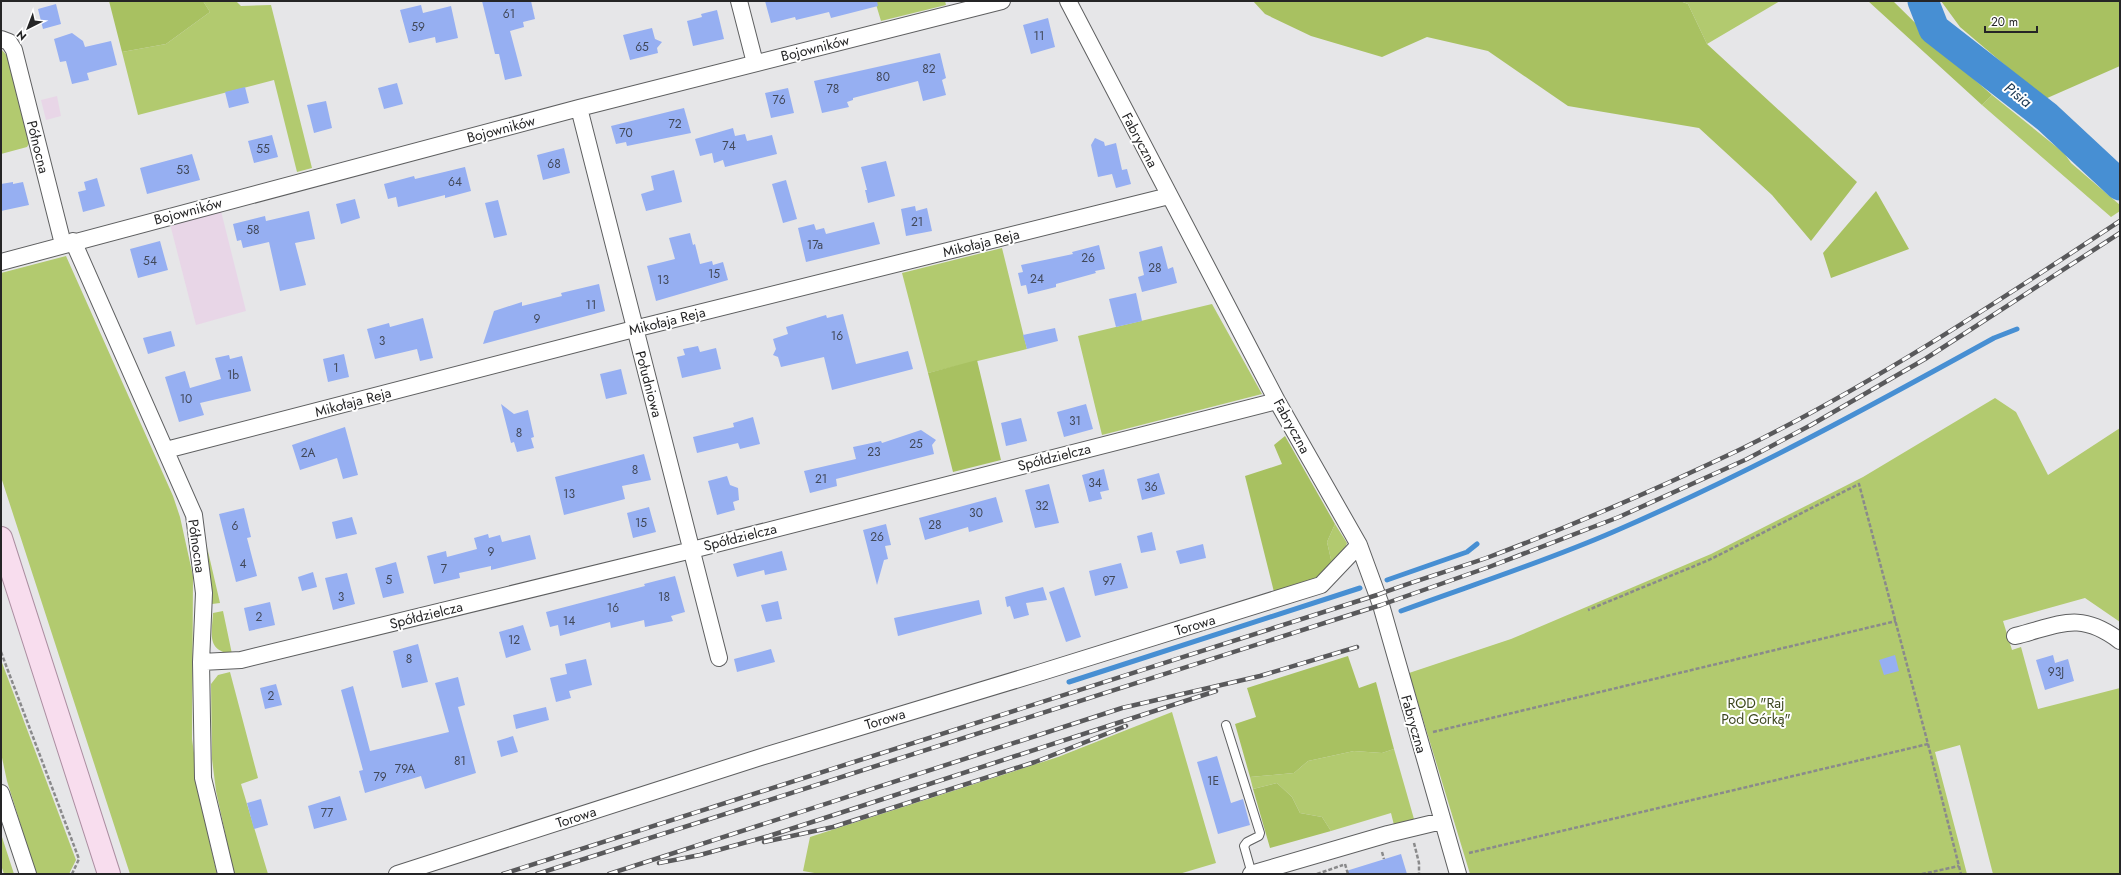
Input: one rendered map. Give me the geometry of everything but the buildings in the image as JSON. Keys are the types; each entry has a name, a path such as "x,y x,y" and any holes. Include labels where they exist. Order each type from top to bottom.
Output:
{"main road":[{"path":"1,538 109,874"}],"street":[{"path":"739,1 755,63"},
{"name":"Bojowników","path":"1,262 579,108 1002,1"},
{"name":"Fabryczna","path":"1068,1 1277,401 1359,545 1378,595 1458,874"},
{"name":"Północna","path":"1,39 9,42 14,50 68,243 166,450 194,515 204,593 202,662 204,778 226,874"},
{"name":"Południowa","path":"579,108 634,329 719,658"},
{"name":"Mikołaja Reja","path":"166,450 634,329 1169,196"},
{"name":"Spółdzielcza","path":"202,662 241,660 692,550 1277,401"},
{"name":"Torowa","path":"398,874 761,757 1042,672 1321,585 1359,545"},
{"path":"2016,636 2073,622 2087,623 2104,629 2120,641"},
{"path":"1,793 28,874"},
{"path":"1251,874 1388,834 1442,821"}],"lane":[{"path":"1226,725 1260,833 1259,836 1246,842 1244,846 1251,874"}],"path":[{"path":"1588,610 1709,560 1859,484 1961,874"},
{"path":"1418,735 1896,621"},
{"path":"1,652 79,859 72,874"},
{"path":"1453,857 1928,744"},
{"path":"1412,839 1419,863 1419,874"},
{"path":"1345,863 1348,874"},
{"path":"1922,874 1959,866"}],"shaded area":[{"path":"57,96 61,116 46,120 41,100"},
{"path":"221,211 246,311 196,325 170,224"}],"green space":[{"path":"109,1 203,1 210,12 166,44 122,52"},
{"path":"203,1 236,1 241,6 271,5 312,168 297,172 274,80 138,115 122,52 166,44 210,12"},
{"path":"875,1 945,1 946,5 881,21"},
{"path":"1253,1 1680,1 1688,4 1707,44 1857,182 1811,241 1772,195 1699,128 1568,106 1488,51 1427,37 1382,57 1311,36 1265,14"},
{"path":"1680,1 1780,1 1707,44 1688,4"},
{"path":"1868,1 1893,1 1959,66 1992,95 1982,105"},
{"path":"1941,1 2120,1 2120,66 2045,99 1960,27"},
{"path":"1,49 10,59 30,142 27,147 1,154"},
{"path":"1992,95 2064,153 2071,163 2120,205 2120,211 2111,217 1982,105"},
{"path":"1876,191 1909,249 1831,278 1823,253"},
{"path":"1002,248 1027,349 928,373 902,273"},
{"path":"66,256 173,496 180,517 193,576 192,739 202,809 217,874 130,874 1,477 1,273"},
{"path":"1212,304 1262,394 1102,435 1078,336"},
{"path":"977,360 1001,460 953,472 928,373"},
{"name":"ROD \"Raj Pod Górką\"","path":"1995,398 2016,412 2048,475 2120,428 2120,622 2085,598 2003,621 2012,650 2021,647 2038,709 2120,688 2120,874 1993,874 1960,745 1935,752 1967,874 1470,874 1409,673 1511,639 1711,554 1863,477"},
{"path":"1285,436 1335,524 1327,542 1332,564 1313,581 1274,592 1245,476 1282,464 1274,445"},
{"path":"1335,524 1347,543 1344,551 1332,564 1327,542"},
{"path":"207,547 220,603 212,604"},
{"path":"223,611 232,654 218,649 212,640 213,613"},
{"path":"1348,656 1359,688 1376,682 1394,749 1382,753 1354,751 1308,761 1294,773 1250,777 1235,724 1256,717 1247,688"},
{"path":"1,660 76,860 69,874 36,874 7,781 1,753"},
{"path":"230,672 258,778 241,784 268,874 234,874 216,791 212,759 211,684 218,675"},
{"path":"1172,712 1216,863 1179,874 820,874 803,871 810,837 1058,757"},
{"path":"1394,749 1414,819 1394,825 1391,813 1331,831 1322,817 1300,813 1292,797 1277,783 1253,789 1250,777 1294,773 1308,761 1354,751 1382,753"},
{"path":"1277,783 1292,797 1300,813 1322,817 1331,831 1270,848 1253,789"},
{"path":"1,834 14,874 4,874 1,865"}],"waterway":[{"name":"Pisia","path":"1923,1 1934,29 2047,117 2120,185"},
{"path":"1401,611 1561,553 1662,510 1759,464 1853,415 1994,338 2017,329"},
{"path":"1387,580 1467,552 1477,544"},
{"path":"1069,682 1360,588"}],"railway":[{"path":"503,874 1377,595 1489,557 1552,532 1646,493 1789,425 1933,342 2120,221"},
{"path":"537,874 1381,605 1489,567 1619,517 1747,459 1811,425 1925,359 2120,233"},
{"path":"609,874 1122,708 1260,676 1357,647"},
{"path":"659,863 700,855 769,836 1216,691"},
{"path":"764,842 833,827 1035,762 1126,726"}]}
